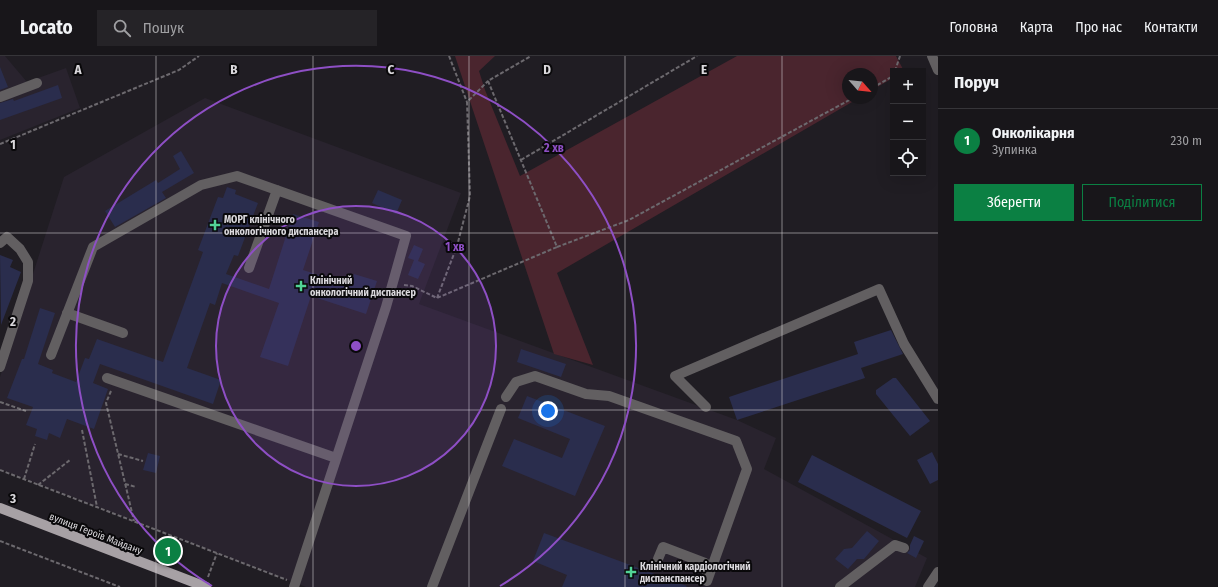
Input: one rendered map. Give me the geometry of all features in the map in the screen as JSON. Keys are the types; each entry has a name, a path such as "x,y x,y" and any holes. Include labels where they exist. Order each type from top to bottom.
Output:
{"main road":[{"name":"вулиця Героїв Майдану","path":"0,508 205,587"}],"lane":[{"path":"932,56 938,70"},
{"path":"0,97 37,83"},
{"path":"51,355 93,247 201,185 237,176 406,236 386,307 295,585"},
{"path":"249,268 277,190"},
{"path":"0,367 28,280 28,262 20,249 2,237"},
{"path":"706,407 675,376 879,289 904,344 938,399"},
{"path":"67,313 123,333"},
{"path":"506,397 516,382 535,376 586,394 609,396 736,441 748,469 705,584"},
{"path":"110,380 336,458"},
{"path":"432,587 501,409"},
{"path":"840,587 895,545 904,548"},
{"path":"658,559 663,547 705,563 707,572 705,584"},
{"path":"928,587 938,572"}],"path":[{"path":"0,144 179,70 198,56"},
{"path":"437,298 457,246 470,196 467,102 449,56"},
{"path":"467,102 488,81 531,56"},
{"path":"521,160 697,56"},
{"path":"896,68 900,56"},
{"path":"878,85 890,78"},
{"path":"488,81 557,247"},
{"path":"393,283 412,286 437,298 557,247 629,220 842,104"},
{"path":"110,380 106,403 134,521"},
{"path":"0,402 26,411"},
{"path":"82,430 97,507"},
{"path":"24,479 35,444"},
{"path":"118,454 142,461"},
{"path":"38,485 70,460"},
{"path":"0,470 295,585"},
{"path":"125,484 136,487"},
{"path":"0,541 120,587"},
{"path":"205,587 217,554"}],"shaded area":[{"path":"0,56 5,56 27,82 66,68 80,108 0,140"},
{"path":"455,56 495,56 479,71 485,90 520,176 737,56 896,56 902,68 890,68 890,80 878,87 878,68 842,68 842,104 849,104 557,273 593,365 554,354"},
{"path":"205,98 461,193 419,304 737,420 776,438 764,469 927,558 915,587 306,587 0,469 0,377 64,177"}],"building":[{"path":"0,67 8,87 0,90"},
{"path":"58,85 62,98 0,120 0,103 13,99 14,101"},
{"path":"181,151 194,173 162,192 166,198 115,227 105,211 156,180 158,183 180,169 173,156"},
{"path":"227,187 236,190 235,194 258,203 238,256 234,255 226,274 269,289 293,214 319,222 303,270 350,285 354,274 377,281 366,314 311,296 288,366 260,357 279,303 222,283 215,305 210,303 187,368 221,380 213,404 100,364 93,383 108,389 94,429 67,419 60,438 49,433 47,440 35,436 37,429 26,425 33,407 7,398 22,359 24,359 40,308 55,313 38,364 53,370 52,373 76,382 85,358 89,359 97,339 163,362 203,252 198,250 218,197 223,198"},
{"path":"378,190 402,200 396,214 372,203"},
{"path":"414,245 423,249 418,261 425,264 418,279 408,275 414,260 408,258"},
{"path":"0,255 13,260 10,267 21,272 1,325"},
{"path":"891,330 903,354 861,368 865,378 737,420 729,397 858,354 854,342"},
{"path":"521,349 566,364 561,377 517,362"},
{"path":"893,378 896,378 930,421 910,436 876,394 876,390"},
{"path":"527,396 605,426 575,496 502,466 514,439 562,458 570,439 518,418"},
{"path":"932,452 938,464 938,480 930,484 917,460"},
{"path":"148,453 160,456 156,473 143,470"},
{"path":"812,455 921,511 907,538 798,482"},
{"path":"867,531 879,541 864,559 857,559 848,569 835,559 844,549 852,548"},
{"path":"544,533 687,586 562,587 567,575 533,561"},
{"path":"914,536 924,541 916,558 907,553 910,550 910,545"}],"place":[{"name":"МОРГ клінічного онкологічного диспансера","path":"215,225"},
{"name":"Клінічний онкологічний диспансер","path":"301,286"},
{"name":"Онколікарня","path":"168,551"},
{"name":"Клінічний кардіологічний диспанспансер","path":"631,572"}]}
